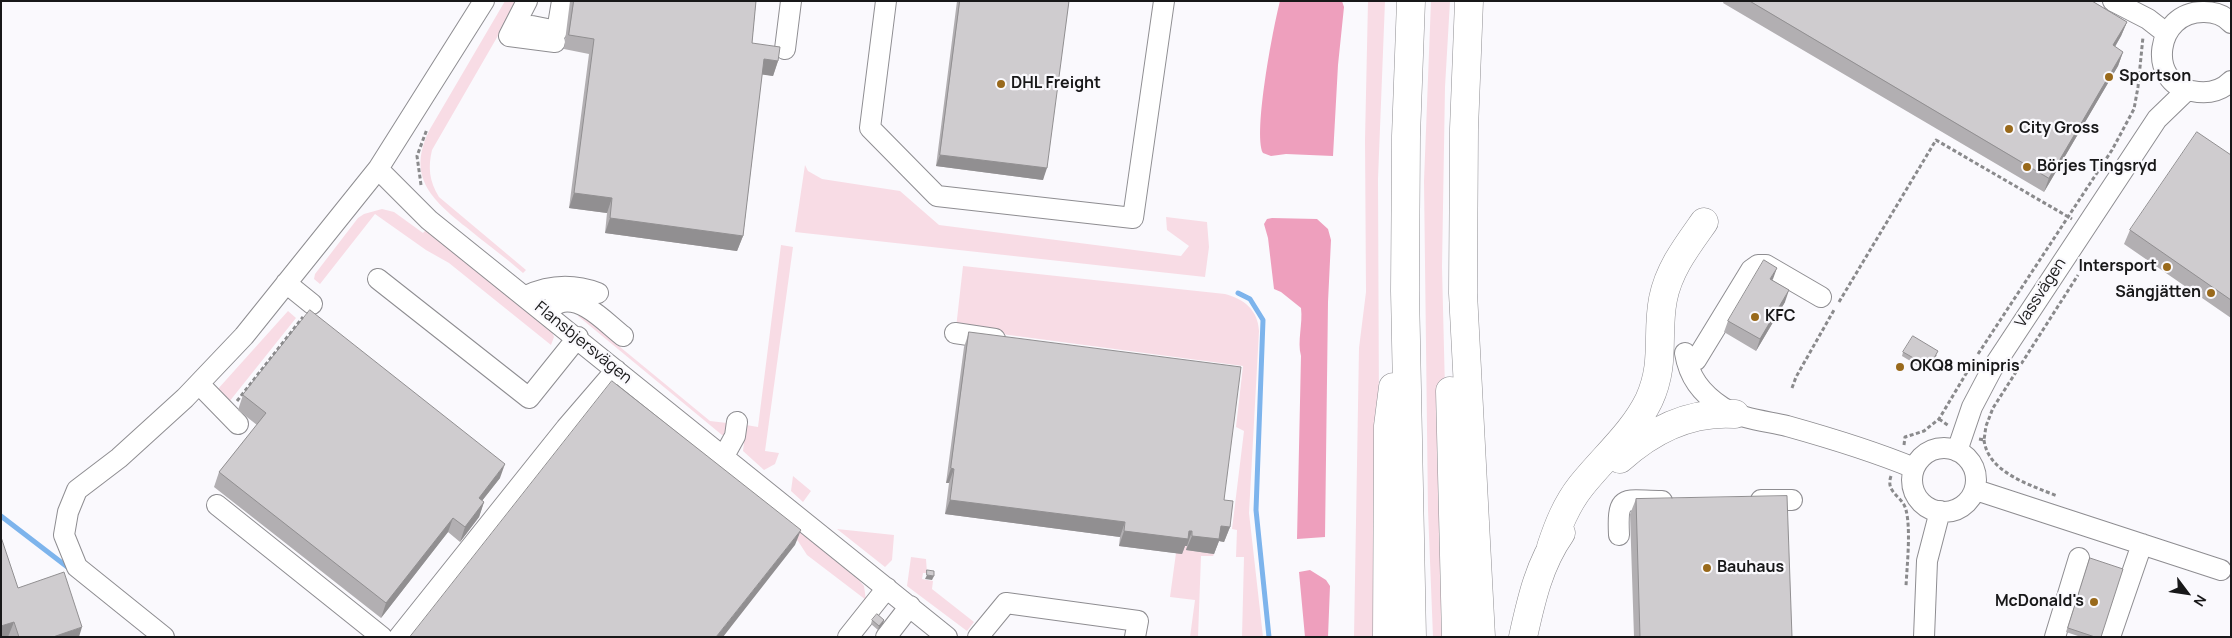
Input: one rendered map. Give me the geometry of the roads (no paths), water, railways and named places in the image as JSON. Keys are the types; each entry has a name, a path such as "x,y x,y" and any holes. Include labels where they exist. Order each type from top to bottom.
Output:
{"highway":[{"path":"1411,1 1406,136 1404,291 1412,637"},
{"path":"1455,1 1449,118 1447,216 1456,637"},
{"path":"1469,1 1463,138 1463,293 1481,637"},
{"path":"1523,637 1534,592 1562,516 1580,488 1626,436 1648,400 1660,364 1661,313 1666,286 1676,264 1704,222"},
{"path":"1387,637 1388,426 1404,291"},
{"path":"1551,548 1593,488 1634,447 1662,428 1684,419 1712,414 1735,414"}],"street":[{"path":"164,637 77,567 64,535 68,512 78,490 119,458 199,384 244,336 378,169 484,1"},
{"path":"527,1 509,36 555,42"},
{"path":"518,19 535,28 557,31 562,1"},
{"path":"785,49 791,1"},
{"path":"886,1 870,128 937,196 1133,218 1164,1"},
{"path":"2113,1 2148,19 2166,32"},
{"path":"2231,23 2226,18 2196,6 2177,19 2166,32 2161,51 2163,65 2169,76 2177,85 2187,90 2202,93 2211,92 2226,86 2231,81"},
{"name":"Vassvägen","path":"2156,119 2169,76"},
{"name":"Vassvägen","path":"1957,451 1972,407 1992,369 2156,119 2187,90"},
{"path":"2211,92 2231,96"},
{"name":"Flansbjersvägen","path":"378,169 429,220 578,337 616,370 947,637"},
{"path":"1821,297 1766,264 1758,265 1751,270 1691,356 1688,370 1695,382 1710,398 1735,414 1804,431 1914,468"},
{"path":"378,279 529,398 578,337"},
{"path":"286,283 312,304"},
{"path":"526,296 538,290 562,287 582,287 598,293"},
{"path":"546,312 559,304 570,302 582,305 623,336"},
{"path":"955,333 1013,341"},
{"path":"399,637 566,428 616,370"},
{"path":"199,384 233,418"},
{"path":"724,456 735,436 737,422"},
{"path":"1950,448 1957,451 1964,454 1975,468 1976,490 1970,500 1959,509 1945,512 1925,506 1917,498 1912,486 1914,468 1924,454 1934,449 1950,448"},
{"path":"1976,490 2221,570"},
{"path":"1619,535 1618,511 1621,504 1628,500 1686,501"},
{"path":"1743,501 1792,500"},
{"path":"217,505 382,637"},
{"path":"1924,637 1927,561 1940,511"},
{"path":"2110,637 2142,544"},
{"path":"2055,637 2079,558"},
{"path":"848,637 887,588"},
{"path":"978,637 1006,603 1138,621 1135,637"},
{"path":"886,637 910,606"}],"waterway":[{"path":"1238,293 1250,299 1263,320 1256,510 1269,637"},
{"path":"1,516 70,569"}],"place":[{"name":"Sportson","path":"2109,77"},
{"name":"DHL Freight","path":"1001,84"},
{"name":"City Gross","path":"2009,129"},
{"name":"Börjes Tingsryd","path":"2027,167"},
{"name":"Intersport","path":"2167,267"},
{"name":"Sängjätten","path":"2211,293"},
{"name":"KFC","path":"1755,317"},
{"name":"OKQ8 minipris","path":"1900,367"},
{"name":"Bauhaus","path":"1707,568"},
{"name":"McDonald's","path":"2094,602"}]}
